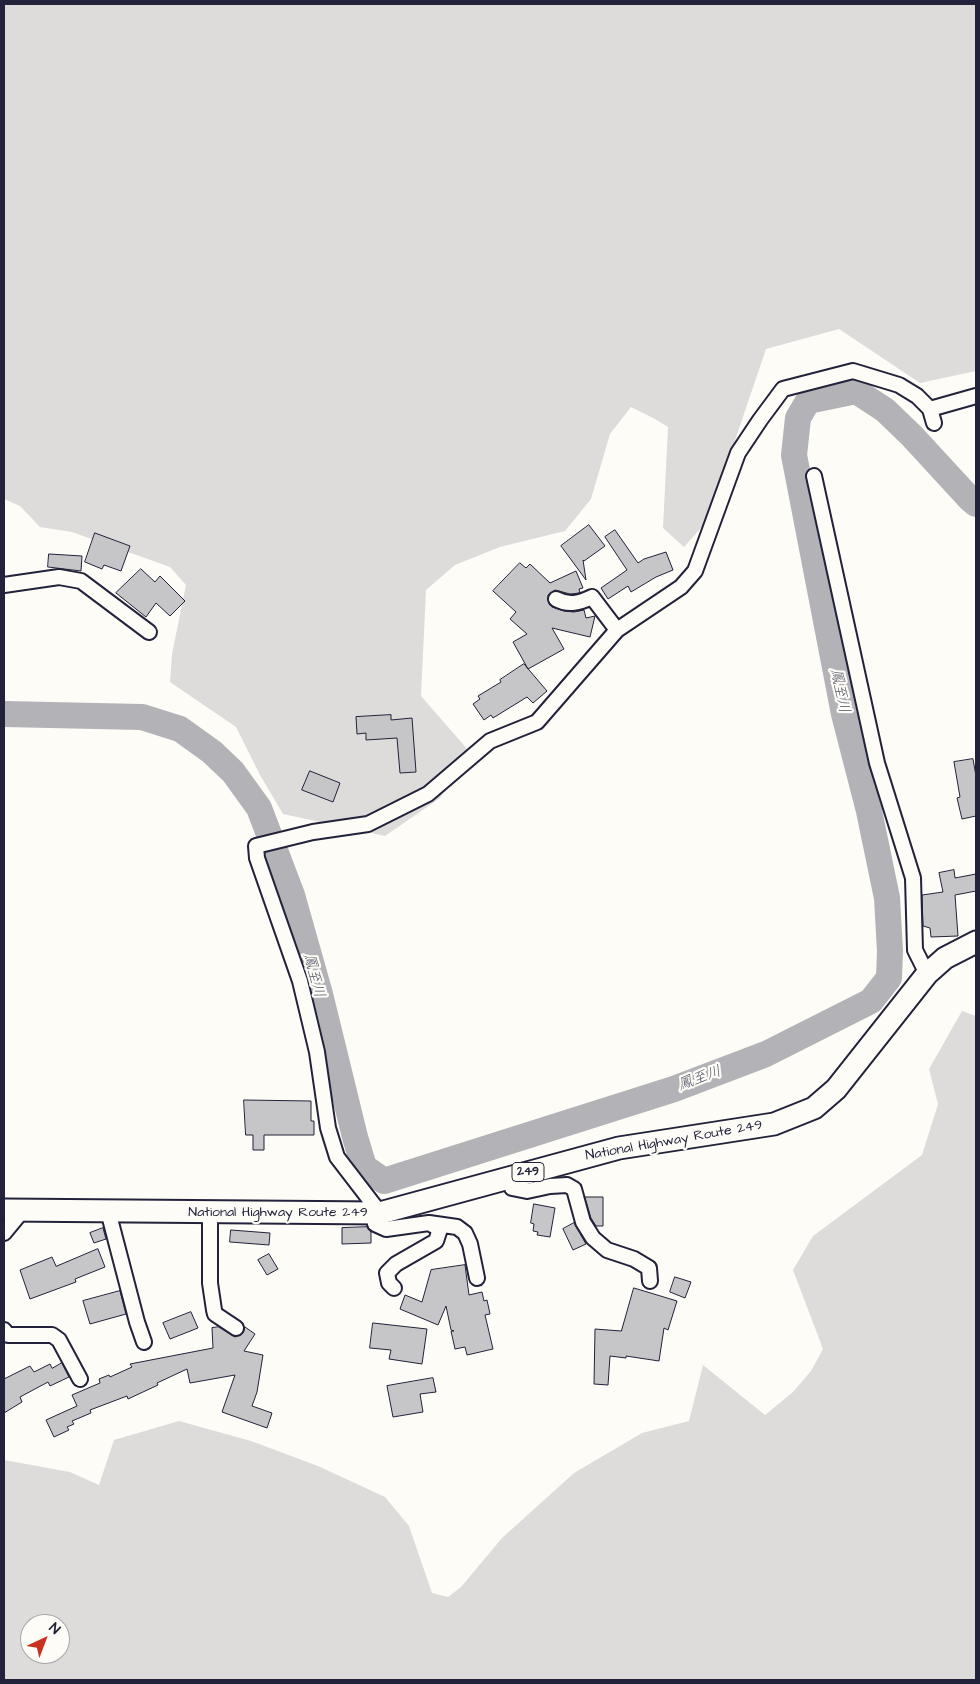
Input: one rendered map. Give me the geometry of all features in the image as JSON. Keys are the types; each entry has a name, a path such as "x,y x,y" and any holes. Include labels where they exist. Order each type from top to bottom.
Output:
{"highway":[{"name":"National Highway Route 249","path":"13,1210 376,1213 619,1148 774,1124 814,1108 836,1089 927,974 945,958 976,942"}],"street":[{"path":"478,1278 470,1244 465,1234 457,1226 429,1223 386,1229 376,1224 376,1213 337,1157 328,1128 317,1052 300,981 257,858 256,846 313,832 368,824 428,794 490,741 537,722 617,630 681,587 695,571 738,453 784,389 853,371 899,385 917,396 932,416 976,396"},
{"path":"814,476 876,763 913,878 915,950 927,974"},
{"path":"4,585 59,577 81,581 149,632"},
{"path":"556,599 564,603 574,604 592,596 617,630"},
{"path":"509,1177 512,1188 527,1191 550,1186 567,1185 574,1189 581,1215 593,1238 607,1250 634,1259 649,1268 650,1281"},
{"path":"4,1233 13,1210"},
{"path":"108,1211 144,1342"},
{"path":"210,1213 210,1283 214,1310 215,1314 236,1328"},
{"path":"394,1288 389,1283 387,1274 396,1264 436,1241 440,1229 429,1223"},
{"path":"5,1335 52,1335 59,1340 80,1379"}],"shaded area":[{"path":"4,4 976,4 976,371 920,383 839,329 766,349 708,520 684,547 663,528 668,427 631,407 610,434 591,499 565,531 500,547 455,565 426,590 421,696 469,751 440,798 385,836 283,814 260,775 236,727 170,682 172,654 186,585 170,567 72,532 40,527 20,506 4,499"},
{"path":"962,1011 976,1016 976,1680 4,1680 4,1460 70,1472 99,1485 114,1440 179,1421 251,1441 318,1466 385,1497 409,1526 432,1593 448,1597 461,1587 502,1538 574,1473 642,1433 689,1421 703,1365 765,1415 793,1392 811,1371 823,1349 793,1270 813,1236 922,1155 938,1104 929,1069"}],"building":[{"path":"589,525 605,546 583,560 586,580 561,546"},
{"path":"615,530 638,563 644,559 666,552 673,570 656,577 631,592 628,586 608,599 601,588 627,570 605,537"},
{"path":"95,533 130,546 121,571 104,565 102,569 85,562"},
{"path":"49,554 82,556 81,571 48,567"},
{"path":"520,563 526,568 530,564 550,583 576,571 583,588 579,589 580,593 570,594 555,590 548,595 549,604 564,611 584,610 586,618 595,616 590,637 552,628 564,649 528,669 513,642 527,634 510,619 516,612 493,591"},
{"path":"141,569 155,582 160,576 185,601 170,616 156,603 146,617 116,593"},
{"path":"524,664 547,691 533,703 527,697 493,718 491,715 484,720 473,704 480,699 478,696 501,682 500,680"},
{"path":"391,715 391,720 412,718 416,772 400,773 397,738 366,740 366,733 357,734 356,717"},
{"path":"973,759 976,776 976,816 962,819 957,798 960,797 954,762"},
{"path":"310,771 340,783 333,802 302,790"},
{"path":"954,870 955,878 976,874 976,891 955,895 958,936 931,937 930,928 923,926 922,895 943,892 939,873"},
{"path":"244,1100 311,1101 311,1121 314,1121 314,1135 264,1135 264,1150 253,1150 253,1135 246,1135"},
{"path":"585,1197 603,1197 603,1226 596,1226 591,1218"},
{"path":"534,1204 555,1208 550,1237 537,1235 538,1232 533,1231 534,1224 531,1223"},
{"path":"574,1223 586,1244 573,1250 563,1229"},
{"path":"367,1227 371,1232 371,1243 342,1244 342,1228"},
{"path":"103,1228 106,1239 94,1243 90,1233"},
{"path":"231,1230 270,1233 269,1245 230,1242"},
{"path":"98,1249 105,1267 75,1279 76,1282 30,1299 20,1270 52,1257 56,1266"},
{"path":"269,1254 278,1269 267,1275 258,1260"},
{"path":"465,1265 469,1295 482,1292 484,1301 487,1300 490,1314 485,1315 493,1349 467,1355 465,1347 455,1349 451,1331 454,1331 451,1330 446,1306 438,1325 400,1309 405,1295 422,1302 431,1270"},
{"path":"675,1277 691,1282 685,1298 670,1292"},
{"path":"634,1288 677,1301 668,1330 664,1328 659,1361 626,1356 626,1358 610,1356 608,1385 594,1384 595,1329 621,1331"},
{"path":"120,1291 126,1314 90,1324 83,1301"},
{"path":"191,1312 198,1328 170,1339 163,1323"},
{"path":"373,1323 427,1329 422,1364 389,1359 391,1350 370,1348"},
{"path":"219,1327 235,1337 243,1333 245,1327 255,1334 244,1351 263,1355 257,1392 252,1406 272,1413 267,1428 222,1412 235,1375 190,1383 187,1369 128,1399 127,1396 90,1410 91,1413 72,1421 74,1424 67,1427 69,1430 54,1437 46,1420 77,1406 72,1395 100,1383 99,1379 109,1375 110,1377 132,1367 130,1364 213,1348 212,1328"},
{"path":"62,1363 69,1377 50,1386 48,1382 20,1397 22,1402 4,1413 4,1379 30,1366 34,1372 50,1364 52,1368"},
{"path":"433,1378 436,1392 420,1394 423,1412 393,1417 387,1386"}],"waterway":[{"name":"鳳至川","path":"4,714 142,717 180,729 212,752 233,772 259,808 292,895 320,994 364,1167 384,1181 674,1089 766,1054 871,1001 889,978 890,951 887,898 869,811 844,714 794,455 798,418 808,401 856,391 885,410 976,504"}]}
